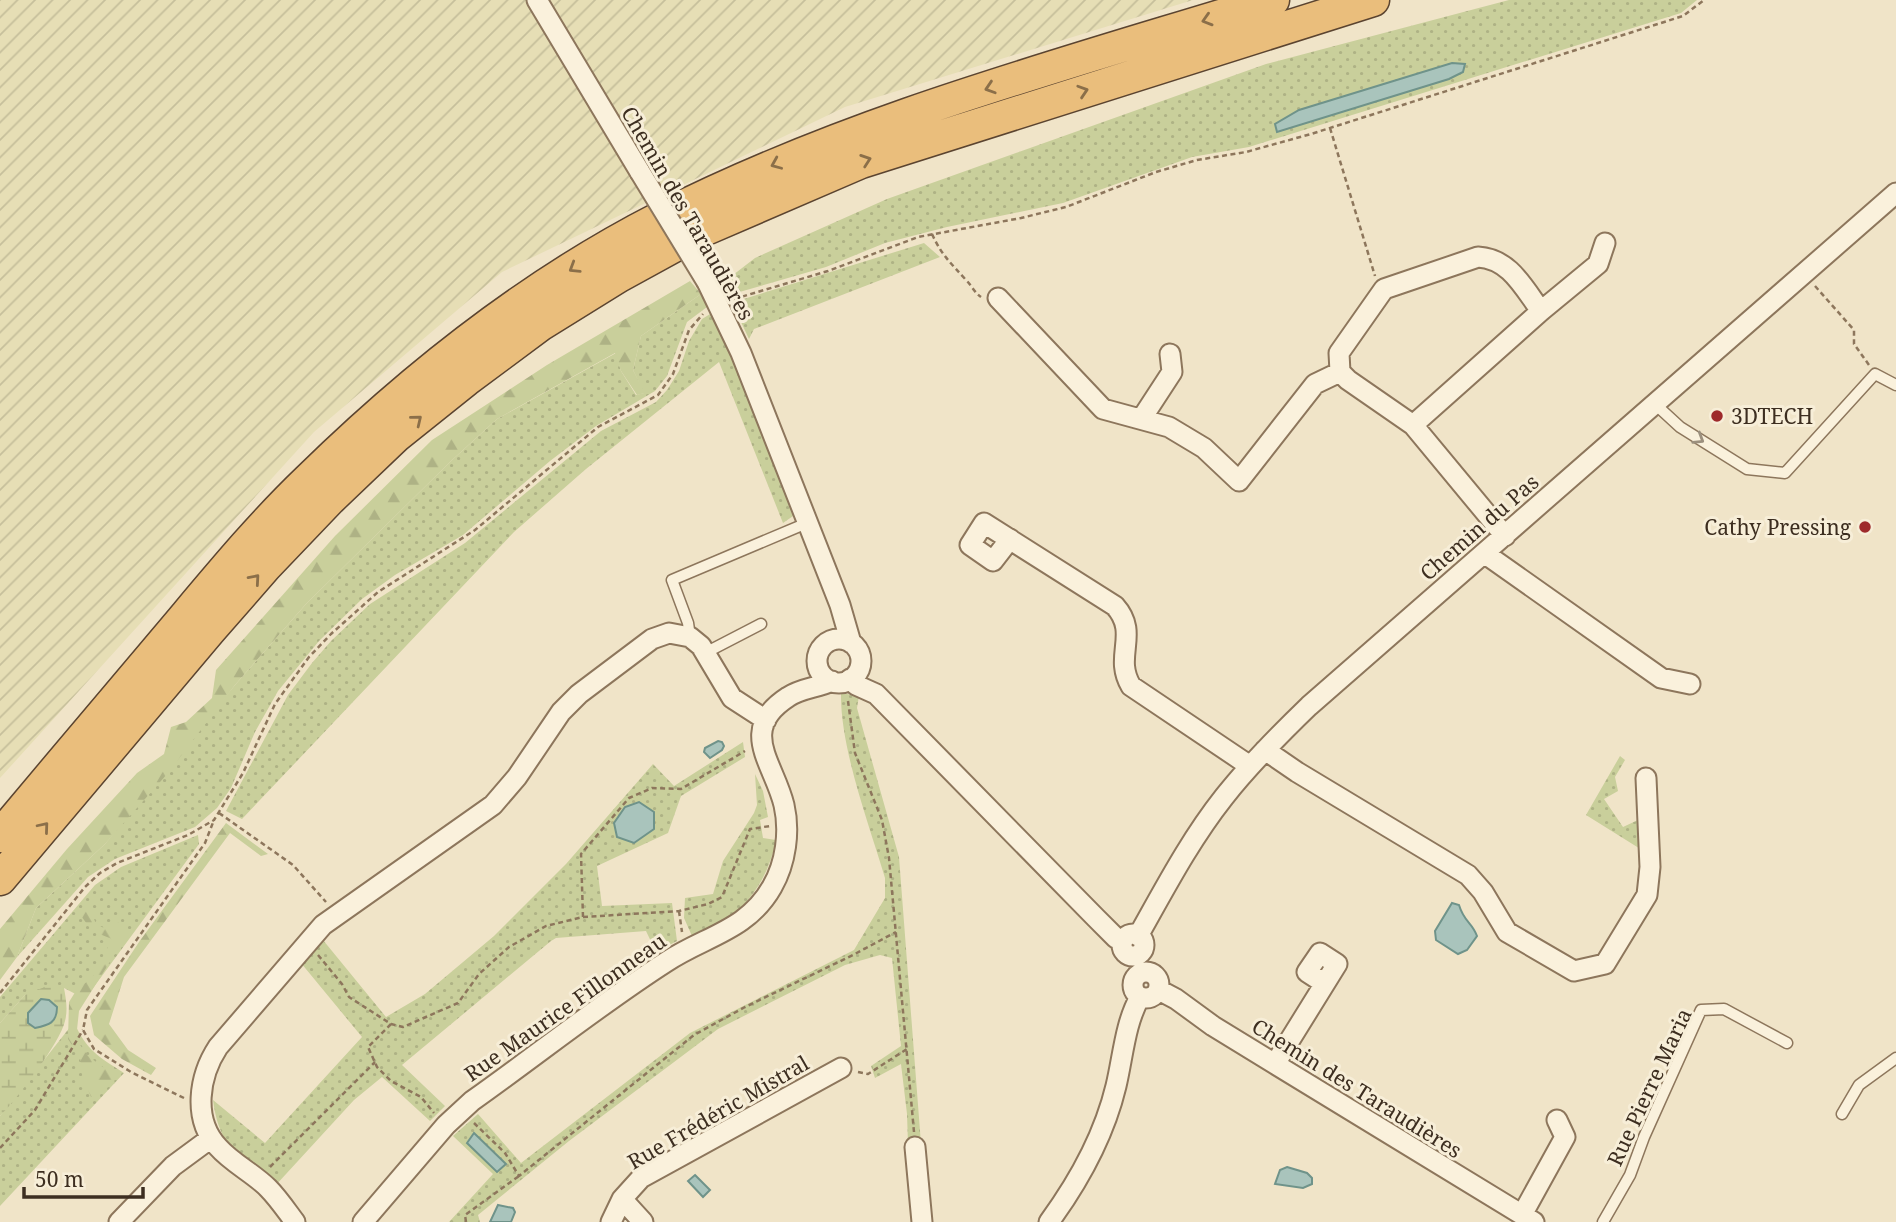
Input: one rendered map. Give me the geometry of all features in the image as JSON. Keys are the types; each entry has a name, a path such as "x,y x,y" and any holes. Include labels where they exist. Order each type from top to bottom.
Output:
{"highway":[{"path":"0,836 238,554 305,482 401,393 530,296 656,220 812,150 1015,80 1273,0"},
{"path":"0,879 257,576 330,499 396,436 540,325 619,276 701,231 861,162 1373,0"}],"street":[{"name":"Chemin des Taraudières","path":"537,0 720,305 842,613 848,648 876,694 1096,918 1116,937 1134,946 1151,964 1147,984 1176,999 1213,1026 1528,1218"},
{"name":"Chemin du Pas","path":"1134,946 1187,851 1223,799 1248,767 1309,706 1804,274 1892,203"},
{"path":"1413,425 1598,264 1605,243"},
{"path":"1505,536 1413,425 1340,372 1339,353 1384,289 1478,257 1491,258 1505,265 1541,311"},
{"path":"998,298 1103,409 1169,426 1204,448 1239,481 1315,384 1340,372"},
{"path":"1142,418 1172,372 1170,354"},
{"path":"1010,540 1115,606 1124,617 1127,627 1123,662 1125,676 1131,686 1248,767"},
{"path":"1484,554 1661,678 1689,684"},
{"path":"295,1222 258,1179 226,1155 211,1138 204,1120 201,1099 205,1070 218,1046 307,943 337,914 493,805 517,777 549,728 579,694 652,639 669,633 690,637 705,653 732,698 766,720"},
{"path":"762,749 762,731 775,706 800,690 843,680 858,671 848,648 820,649 817,664 800,690"},
{"path":"817,664 821,674 843,680"},
{"name":"Chemin des Taraudières","path":"843,680 876,694"},
{"name":"Rue Maurice Fillonneau","path":"363,1222 461,1111 653,971 688,948 742,922 762,901 781,866 787,823 780,793 762,749"},
{"path":"1265,750 1468,875 1483,892 1507,932 1574,971 1605,964 1647,895 1650,867 1647,778"},
{"path":"1275,1064 1324,983"},
{"path":"1049,1222 1076,1183 1098,1140 1116,1088 1131,1019 1147,984"},
{"name":"Rue Frédéric Mistral","path":"611,1222 622,1199 641,1178 841,1068"},
{"path":"1528,1218 1565,1137 1557,1120"},
{"path":"119,1222 173,1166 211,1138"},
{"path":"915,1147 922,1222"},
{"name":"Rue Frédéric Mistral","path":"622,1199 643,1222"}],"lane":[{"path":"1655,404 1680,427 1746,469 1785,473 1875,374 1896,385"},
{"path":"690,637 688,623 672,580 807,523"},
{"path":"705,653 761,624"},
{"name":"Rue Pierre Maria","path":"1603,1222 1630,1175 1644,1137 1701,1010 1724,1009 1787,1043"},
{"path":"1842,1114 1859,1085 1896,1058"}],"path":[{"path":"0,1148 34,1110 83,1030 87,1010 205,842 214,820 243,773 275,704 309,657 377,592 475,530 598,427 658,395 673,374 695,321 739,296 828,271 874,252 932,234 1021,218 1066,206 1156,172 1197,160 1246,152 1330,128 1683,16 1704,0"},
{"path":"1330,128 1377,281 1384,289"},
{"path":"932,234 940,251 974,292 986,300 998,298"},
{"path":"1804,274 1854,330 1854,344 1875,374"},
{"path":"843,680 855,753 882,820 890,858 915,1147"},
{"path":"583,916 581,854 629,798 653,788 681,789 742,752 762,749"},
{"path":"219,813 293,865 337,914"},
{"path":"0,993 85,887 100,873 136,854 188,835 214,820"},
{"path":"307,943 342,984 349,997 391,1024 403,1027 458,1003 479,974 509,947 546,926 583,916 679,911 708,904 722,897 750,829 787,823"},
{"path":"679,911 680,927 688,948"},
{"path":"466,1222 465,1215 519,1176 694,1035 896,932"},
{"path":"391,1024 368,1047 375,1062 391,1081 421,1097 446,1125"},
{"path":"83,1030 94,1049 131,1072 182,1098 201,1099"},
{"path":"841,1068 868,1074 906,1049"},
{"path":"258,1179 375,1062"},
{"path":"461,1111 505,1153 519,1176"}],"shaded area":[{"path":"0,0 1193,0 845,107 502,272 314,432 0,778"}],"green space":[{"path":"1509,0 1697,0 1681,13 1249,147 1192,157 1063,203 885,243 826,267 736,293 725,299 720,285 755,258 887,199 1266,64"},
{"path":"924,243 940,257 754,329 749,339 733,305 734,302"},
{"path":"690,281 701,294 641,336 633,370 645,393 637,395 621,371 615,353 497,419 306,604 235,685 168,773 105,844 36,908 17,957 0,980 0,929 67,849 137,773 164,754 171,727 186,722 212,698 216,670 335,536 432,440 547,365"},
{"path":"701,294 711,304 687,322 667,376 655,391 596,426 463,535 395,575 362,599 319,641 278,691 255,732 231,788 217,808 195,827 115,859 88,877 17,957 36,908 105,844 235,685 306,604 451,461 497,419 616,353 621,371 636,395 644,393 633,370 641,336"},
{"path":"715,311 796,514 783,523 719,362 586,469 514,532 242,819 226,811 288,695 331,641 370,604 465,543 601,431 656,402 679,371 689,341 702,319"},
{"path":"841,693 859,696 857,708 899,857 921,1144 908,1144 901,1064 875,1078 871,1066 901,1046 892,958 880,955 845,965 718,1029 569,1141 478,1215 480,1222 449,1222 493,1174 453,1136 478,1114 521,1163 690,1033 854,950 885,898 885,878 850,761"},
{"path":"743,742 745,757 681,796 668,833 597,866 602,906 672,903 677,941 656,952 646,931 556,938 551,941 402,1065 445,1106 430,1121 382,1077 354,1100 275,1186 233,1150 220,1130 213,1100 265,1143 362,1037 301,963 323,940 386,1017 425,994 494,936 566,864 653,764 674,786"},
{"path":"1620,756 1625,760 1615,777 1618,791 1604,799 1623,827 1638,820 1642,850 1586,815"},
{"path":"755,774 763,791 768,817 760,820 763,838 776,840 771,860 757,888 744,905 726,919 692,936 684,918 685,898 713,894 723,861 757,805"},
{"path":"226,823 268,854 261,856 230,833 124,977 109,1024 128,1050 156,1068 151,1075 122,1059 94,1035 90,1016 139,942"},
{"path":"198,835 199,844 85,999 64,988 25,995 0,1023 0,997 95,885 121,867"},
{"path":"89,906 96,924 108,930 118,922 128,933 79,1011 76,1039 88,1056 111,1073 115,1083 91,1097 82,1074 80,1057 68,1039 69,1002 79,986 91,980 112,939 92,931 79,913"},
{"path":"47,986 64,988 67,1009 65,1021 47,1056 0,1116 0,1023 25,995"},
{"path":"74,1022 83,1040 94,1052 124,1073 0,1206 0,1116"}],"water":[{"path":"1452,63 1465,64 1463,72 1449,79 1277,132 1275,124 1299,110"},
{"path":"718,741 724,746 710,758 704,752 705,748"},
{"path":"639,802 654,812 654,829 634,843 617,837 614,823 625,807"},
{"path":"1452,903 1459,905 1477,936 1467,950 1458,954 1436,940 1435,931"},
{"path":"41,999 49,1000 57,1007 56,1017 44,1026 35,1028 28,1023 28,1013"},
{"path":"474,1133 506,1164 497,1172 467,1143"},
{"path":"1287,1167 1307,1173 1312,1178 1312,1184 1303,1188 1275,1184 1280,1170"},
{"path":"695,1175 710,1190 703,1197 688,1181"},
{"path":"498,1205 513,1208 515,1212 511,1222 490,1222"}],"place":[{"name":"3DTECH","path":"1717,416"},
{"name":"Cathy Pressing","path":"1865,527"}]}
